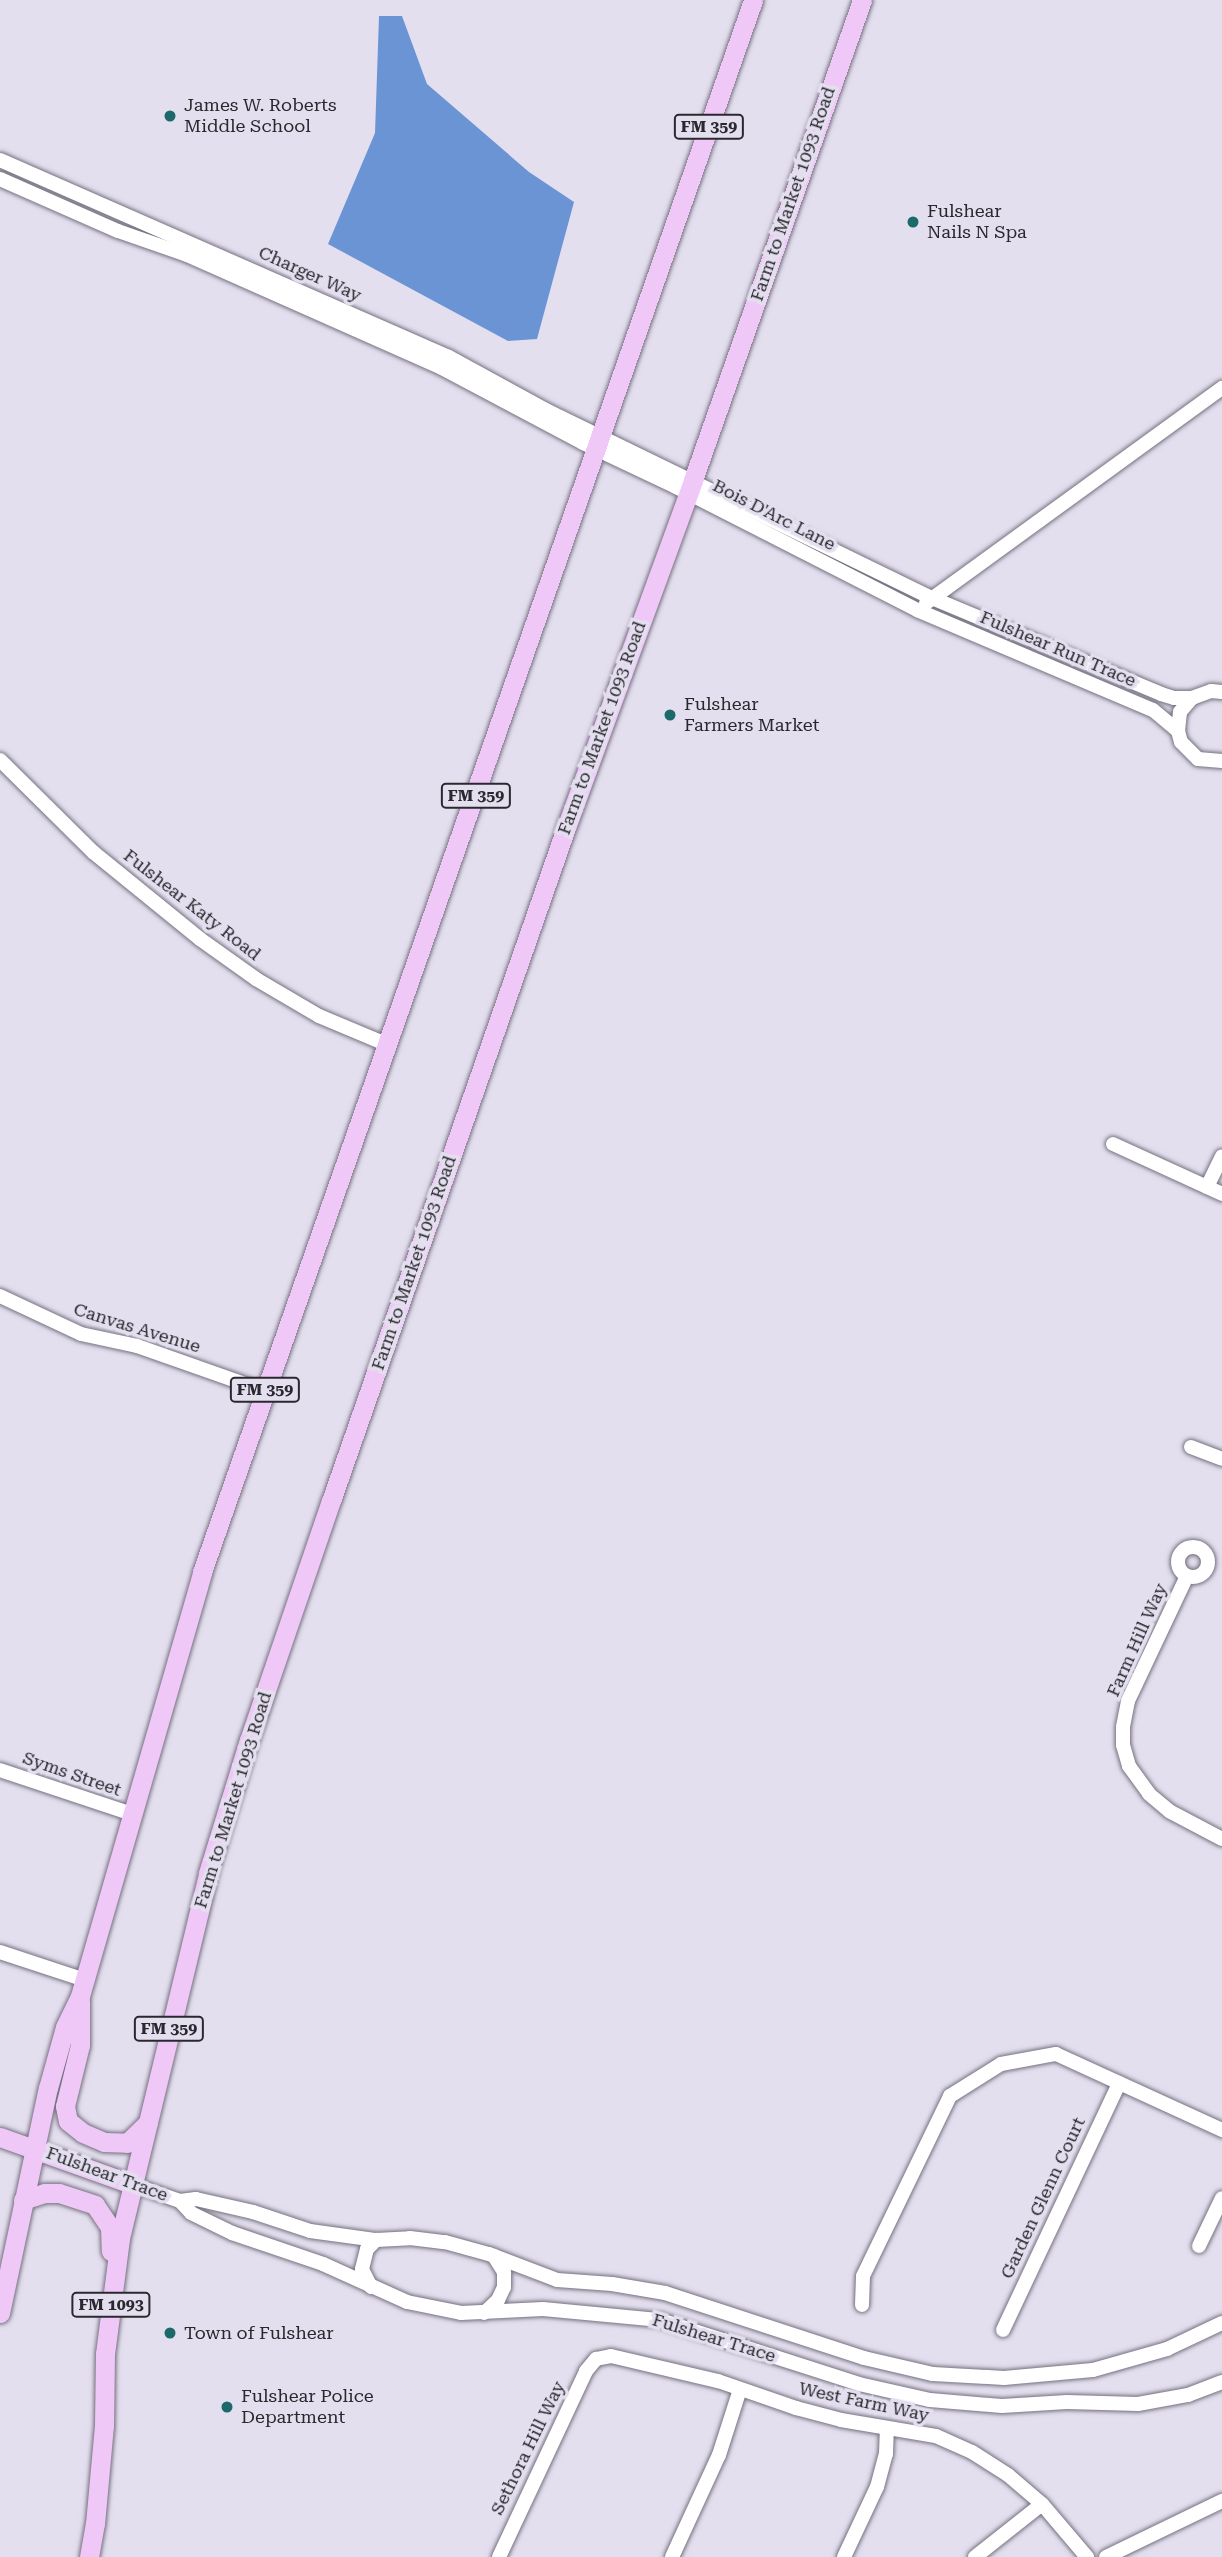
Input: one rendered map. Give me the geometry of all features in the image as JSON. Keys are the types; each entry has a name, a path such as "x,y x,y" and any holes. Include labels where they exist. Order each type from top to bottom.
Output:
{"main road":[{"name":"FM 359","path":"34,2147 65,2027 83,1988 202,1572 753,0"},
{"name":"Farm to Market 1093 Road","path":"89,2557 95,2524 104,2426 105,2354 120,2238 208,1873 249,1740 566,825 691,487 862,0"},
{"path":"83,1988 80,2045 65,2106 68,2121 83,2133 104,2142 127,2143 148,2123"},
{"name":"Fulshear Trace","path":"0,2137 134,2185"},
{"path":"0,2313 34,2147"},
{"path":"23,2200 44,2193 59,2193 95,2205 110,2227 113,2284"}],"street":[{"name":"Charger Way","path":"0,160 449,357 597,441"},
{"name":"Charger Way","path":"0,178 118,231 187,255 442,368 597,441"},
{"path":"917,610 1222,388"},
{"name":"Bois D'Arc Lane","path":"597,441 932,598"},
{"name":"Bois D'Arc Lane","path":"691,487 917,610"},
{"name":"Fulshear Run Trace","path":"932,598 1161,694 1174,698 1192,698"},
{"name":"Fulshear Run Trace","path":"917,610 1153,710 1178,731 1181,742 1198,759 1222,761"},
{"path":"1178,731 1180,712 1192,698 1210,691 1222,692"},
{"name":"Fulshear Katy Road","path":"0,760 93,852 200,939 256,979 319,1016 386,1044"},
{"path":"1113,1144 1222,1194"},
{"path":"1207,1187 1222,1156"},
{"name":"Canvas Avenue","path":"0,1296 81,1334 137,1346 265,1391"},
{"path":"1191,1447 1222,1459"},
{"name":"Farm Hill Way","path":"1187,1576 1128,1701 1122,1727 1123,1745 1129,1766 1149,1794 1169,1811 1222,1839"},
{"name":"Syms Street","path":"0,1770 132,1814"},
{"path":"0,1952 83,1988"},
{"path":"862,2305 863,2276 950,2096 1001,2064 1056,2054 1222,2130"},
{"name":"Garden Glenn Court","path":"1003,2330 1118,2083"},
{"name":"Fulshear Trace","path":"134,2185 180,2201 196,2199 253,2212 310,2231 376,2240 410,2238 445,2242 494,2256 557,2280 641,2288 693,2301 864,2358 933,2374 1014,2378 1093,2370 1167,2349 1222,2323"},
{"path":"1199,2246 1222,2198"},
{"name":"Fulshear Trace","path":"180,2201 191,2213 232,2233 323,2264 372,2289 407,2302 443,2310 484,2313 543,2309 660,2320 859,2384 930,2400 1002,2406 1067,2402 1138,2404 1188,2395 1222,2382"},
{"path":"372,2289 362,2269 367,2249 376,2240"},
{"path":"484,2313 498,2300 504,2287 504,2272 494,2256"},
{"name":"West Farm Way","path":"596,2360 611,2356 740,2389 796,2408 936,2436 972,2452 1009,2475 1042,2504 1087,2557"},
{"name":"Sethora Hill Way","path":"499,2557 586,2371 596,2360"},
{"path":"930,2400 933,2374"},
{"path":"672,2557 719,2455 740,2389"},
{"path":"844,2557 877,2487 886,2454 887,2428"},
{"path":"1106,2557 1222,2501"},
{"path":"975,2557 1042,2504"}],"water":[{"path":"379,16 402,16 427,84 529,172 574,202 537,339 508,341 328,244 375,133"}],"place":[{"name":"James W. Roberts Middle School","path":"170,116"},
{"name":"Fulshear Nails N Spa","path":"913,222"},
{"name":"Fulshear Farmers Market","path":"670,715"},
{"name":"Town of Fulshear","path":"170,2333"},
{"name":"Fulshear Police Department","path":"227,2407"}]}
